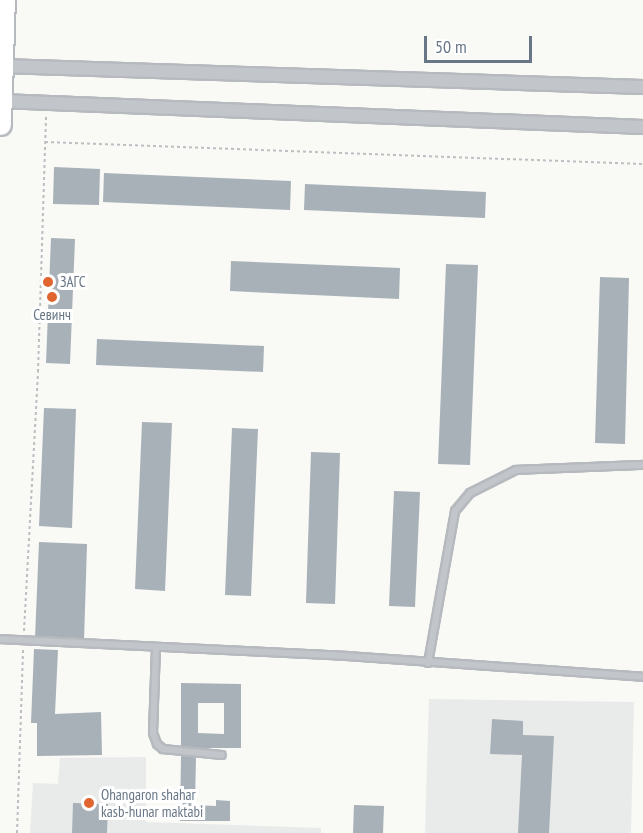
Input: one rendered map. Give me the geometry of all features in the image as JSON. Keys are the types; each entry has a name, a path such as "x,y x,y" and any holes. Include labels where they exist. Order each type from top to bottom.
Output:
{"highway":[{"path":"0,124 4,0"}],"street":[{"path":"2,66 643,87"},
{"path":"1,101 643,127"}],"lane":[{"path":"428,663 455,511 470,493 516,470 643,465"},
{"path":"0,639 643,677"},
{"path":"156,647 153,733 157,744 162,749 222,755"}],"path":[{"path":"18,833 23,641 39,372 47,103"},
{"path":"45,142 643,164"}],"shaded area":[{"path":"429,699 634,702 631,833 425,833"},
{"name":"Ohangaron shahar kasb-hunar maktabi","path":"146,757 146,822 321,828 321,833 30,833 33,783 58,784 60,758"}],"building":[{"path":"54,167 100,169 99,205 53,204"},
{"path":"104,173 291,181 290,210 103,202"},
{"path":"305,184 486,192 485,218 304,210"},
{"path":"51,238 75,239 70,364 46,363"},
{"path":"231,261 400,268 399,299 230,291"},
{"path":"446,264 478,265 470,465 438,464"},
{"path":"600,277 629,278 625,444 595,443"},
{"path":"97,339 264,346 263,372 96,365"},
{"path":"44,408 76,409 72,528 39,526"},
{"path":"142,422 172,423 165,591 135,589"},
{"path":"232,428 258,429 251,596 225,595"},
{"path":"311,452 340,453 335,604 306,603"},
{"path":"394,491 420,492 415,607 389,606"},
{"path":"39,542 87,544 84,640 35,638"},
{"path":"34,649 58,650 55,714 101,712 102,755 37,756 37,723 31,723"},
{"path":"181,683 241,684 241,748 181,748","holes":["198,703 224,703 224,734 198,733"]},
{"path":"492,719 523,721 523,735 554,736 549,833 518,833 522,755 490,754"},
{"path":"181,756 196,756 195,805 216,806 216,800 230,801 230,821 180,821"},
{"path":"73,803 108,804 107,833 72,833"},
{"path":"354,805 384,806 383,833 353,833"}],"place":[{"name":"ЗАГС","path":"48,282"},
{"name":"Севинч","path":"52,297"},
{"name":"Ohangaron shahar kasb-hunar maktabi","path":"89,803"}]}
